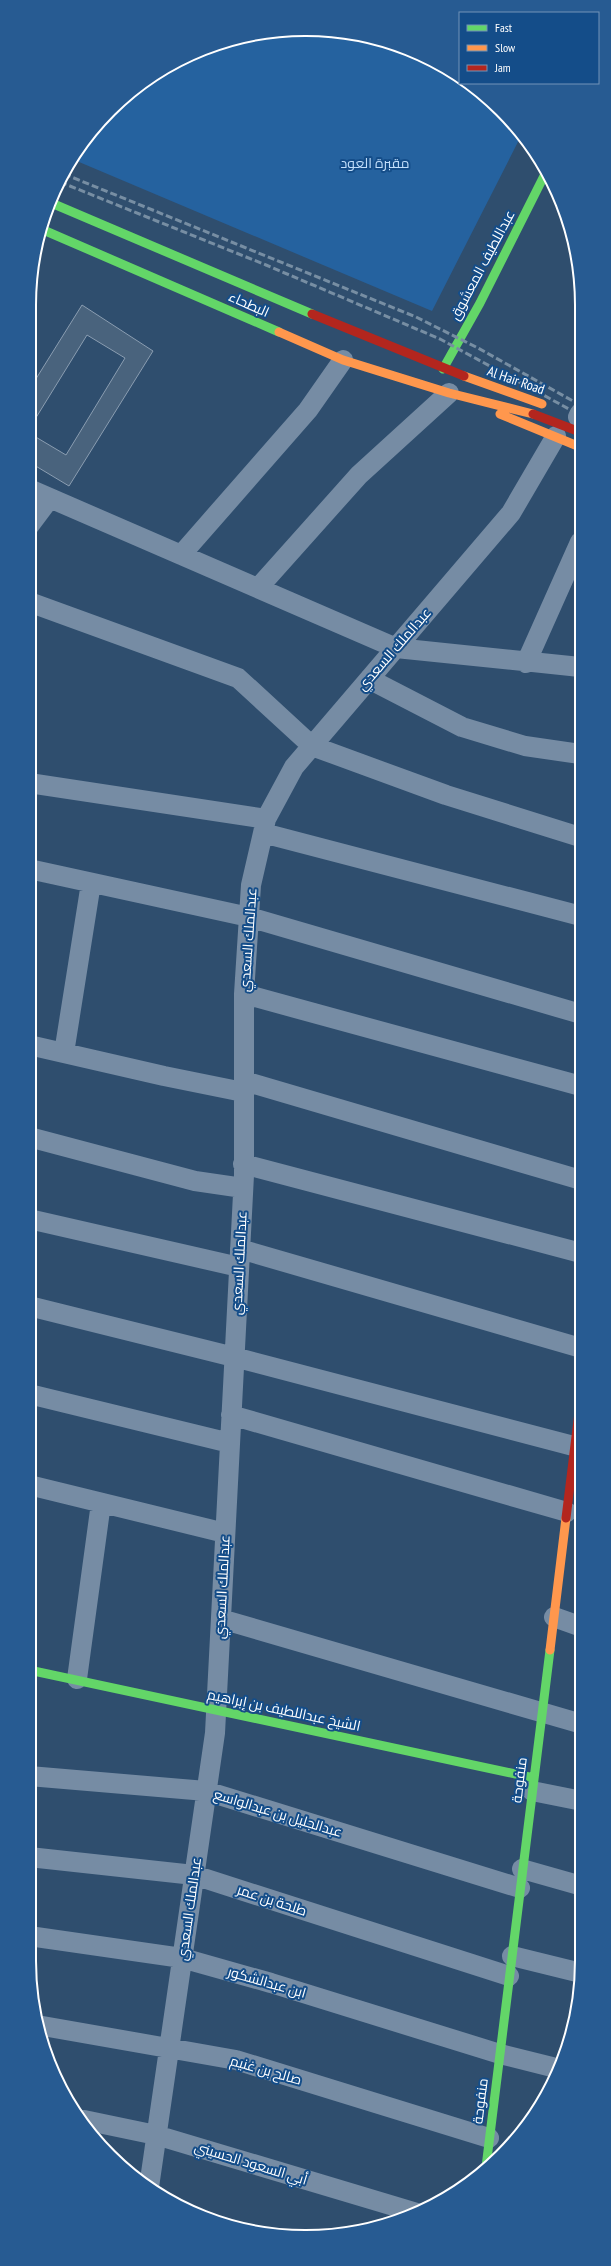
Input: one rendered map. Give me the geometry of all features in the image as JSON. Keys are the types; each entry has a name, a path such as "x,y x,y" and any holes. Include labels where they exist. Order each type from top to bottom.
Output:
{"street":[{"name":"عبداللطيف المعشوق","path":"443,368 480,303 543,178"},
{"name":"البطحاء","path":"56,205 443,368"},
{"name":"البطحاء","path":"46,231 343,360 449,393 535,415 575,421"},
{"path":"181,555 308,410 343,360"},
{"name":"Al Hair Road","path":"443,368 548,406"},
{"name":"البطحاء","path":"449,393 575,445"},
{"path":"258,588 359,475 449,393"},
{"name":"عبدالملك السعدي","path":"150,2181 206,1791 216,1710 244,1164 244,994 248,917 251,885 264,826 294,767 510,513 556,436"},
{"path":"36,492 396,648 575,668"},
{"path":"36,517 50,498"},
{"path":"526,663 575,553"},
{"path":"36,605 238,678 312,746 446,795 575,835"},
{"path":"369,679 462,727 525,746 575,753"},
{"path":"36,784 264,826 575,914"},
{"path":"36,871 248,917 575,1012"},
{"path":"64,1053 91,883"},
{"path":"244,994 575,1084"},
{"path":"36,1047 244,1087 575,1178"},
{"path":"36,1139 195,1181 243,1188"},
{"path":"244,1164 575,1251"},
{"path":"36,1220 239,1258 575,1346"},
{"path":"36,1308 234,1357 575,1446"},
{"path":"36,1396 230,1443"},
{"path":"231,1415 567,1512"},
{"name":"منفوحة","path":"487,2160 567,1512 575,1465"},
{"path":"36,1487 225,1533"},
{"path":"77,1679 101,1503"},
{"path":"554,1617 575,1624"},
{"path":"221,1619 575,1722"},
{"name":"الشيخ عبداللطيف بن إبراهيم","path":"36,1671 216,1710 533,1784"},
{"name":"عبدالجليل بن عبدالواسع","path":"36,1777 206,1791 521,1878 575,1885"},
{"path":"533,1784 575,1799"},
{"name":"طلحة بن عمر","path":"36,1858 194,1875 509,1976"},
{"name":"ابن عبدالشكور","path":"36,1937 182,1958 271,1983 500,2054 553,2066"},
{"path":"512,1956 574,1971"},
{"name":"صالح بن غنيم","path":"44,2026 236,2060 489,2138"},
{"name":"أبي السعود الحسيني","path":"89,2121 156,2135 407,2210"}],"green space":[{"name":"مقبرة العود","path":"306,36 341,38 358,41 392,50 409,57 440,72 470,92 496,115 519,141 432,311 78,161 103,128 141,92 171,72 219,50 270,38"}],"building":[{"path":"82,305 153,351 69,486 36,466 36,437 66,455 125,358 87,335 36,418 36,379"}],"railway":[{"path":"69,176 416,317 478,348 575,402"},
{"path":"65,184 266,265 440,339 575,412"}],"traffic: fast":[{"path":"443,369 480,303 543,178"},
{"path":"56,205 312,314"},
{"path":"46,231 279,332"},
{"path":"487,2159 550,1650"},
{"path":"36,1671 534,1778"}],"traffic: slow":[{"path":"279,332 343,360 449,393 533,414"},
{"path":"464,376 542,404"},
{"path":"500,414 575,445"},
{"path":"550,1650 566,1518"}],"traffic: jam":[{"path":"312,314 464,376"},
{"path":"533,414 575,430"},
{"path":"566,1518 575,1445"}]}
